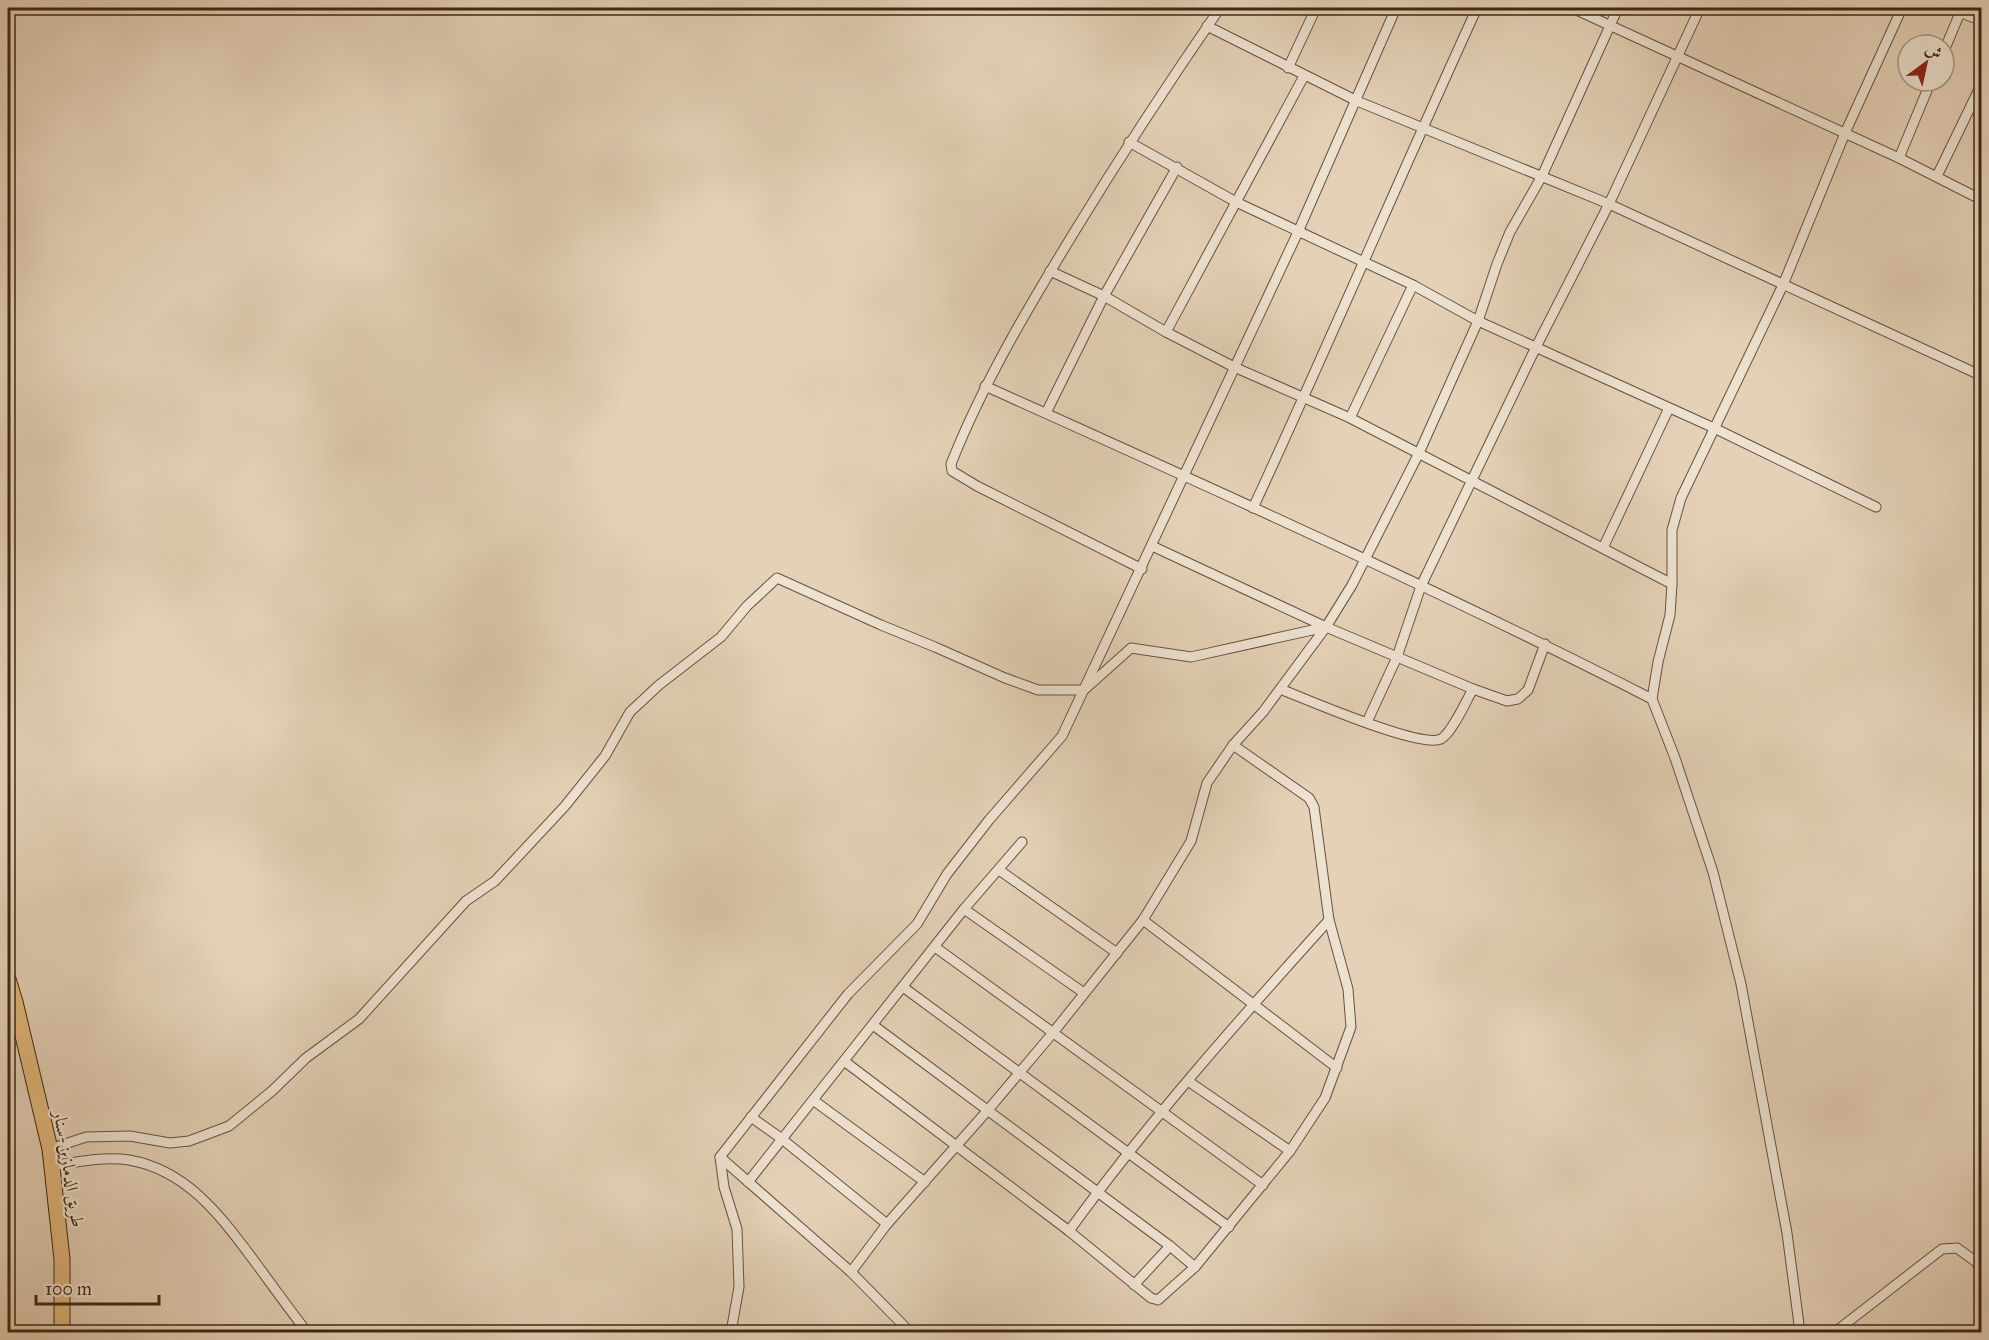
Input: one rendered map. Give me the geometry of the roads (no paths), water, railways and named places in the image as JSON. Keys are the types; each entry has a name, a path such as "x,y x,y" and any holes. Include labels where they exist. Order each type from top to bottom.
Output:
{"highway":[{"name":"طريق الدمازين-سنار","path":"8,979 50,1149 62,1259 62,1332"}],"street":[{"path":"1142,569 977,486 952,471 951,464 985,386 1050,271 1129,142 1220,8"},
{"path":"1288,68 1316,8"},
{"path":"731,1332 739,1287 737,1228 724,1187 720,1157 848,994 917,924 947,874 989,820 1062,736 1298,232 1396,8"},
{"path":"1253,508 1304,399 1477,8"},
{"path":"1572,8 1899,158 1982,200"},
{"path":"851,1272 886,1224 988,1110 1143,920 1191,841 1207,783 1233,745 1280,689 1326,627 1353,585 1419,453 1478,321 1510,232 1542,176 1618,8"},
{"path":"1367,722 1397,657 1421,586 1536,347 1609,204 1700,8"},
{"path":"1800,1332 1787,1233 1741,984 1713,872 1675,758 1652,699 1658,662 1670,615 1672,530 1681,498 1784,285 1845,133 1902,8"},
{"path":"1949,8 1961,10 1982,21"},
{"path":"1951,33 1961,10"},
{"path":"1207,26 1357,101 1609,204 1982,376"},
{"path":"1167,332 1304,76"},
{"path":"1937,176 1982,83"},
{"path":"1899,158 1926,93"},
{"path":"1129,142 1236,202 1413,285 1478,321 1714,428 1876,507"},
{"path":"1046,413 1104,296 1177,167"},
{"path":"1050,271 1104,296 1234,367 1350,418 1672,584"},
{"path":"1350,418 1413,285"},
{"path":"985,386 1366,560 1545,644 1652,699"},
{"path":"1603,548 1669,408"},
{"path":"1152,546 1326,627 1507,701 1518,699 1528,690 1545,644"},
{"path":"50,1149 86,1137 130,1136 170,1143 189,1141 229,1126 272,1091 306,1058 359,1019 466,901 495,881 565,806 605,756 630,712 658,685 721,637 747,606 777,578 1005,678 1038,690 1084,690 1131,648 1191,657 1326,627"},
{"path":"1280,689 1406,737 1429,741 1441,739 1450,730 1473,689"},
{"path":"844,1061 1069,1231 1151,1298 1158,1300 1195,1267 1290,1152 1325,1098 1352,1028 1348,989 1329,920 1314,807 1309,798 1233,745"},
{"path":"748,1182 964,909 1022,842"},
{"path":"999,870 1117,953"},
{"path":"964,909 1084,993"},
{"path":"1143,920 1337,1068"},
{"path":"1069,1231 1097,1191 1188,1081 1329,920"},
{"path":"935,947 1263,1185"},
{"path":"903,987 1229,1227"},
{"path":"873,1025 1170,1245 1195,1267"},
{"path":"1188,1081 1290,1152"},
{"path":"813,1100 925,1182"},
{"path":"751,1117 782,1139 886,1224"},
{"path":"720,1157 851,1272 910,1332"},
{"path":"51,1166 83,1161 127,1160 150,1165 181,1181 200,1195 225,1222 307,1332"},
{"path":"1134,1285 1170,1245"},
{"path":"1835,1332 1942,1250 1957,1248 1982,1268"}]}
